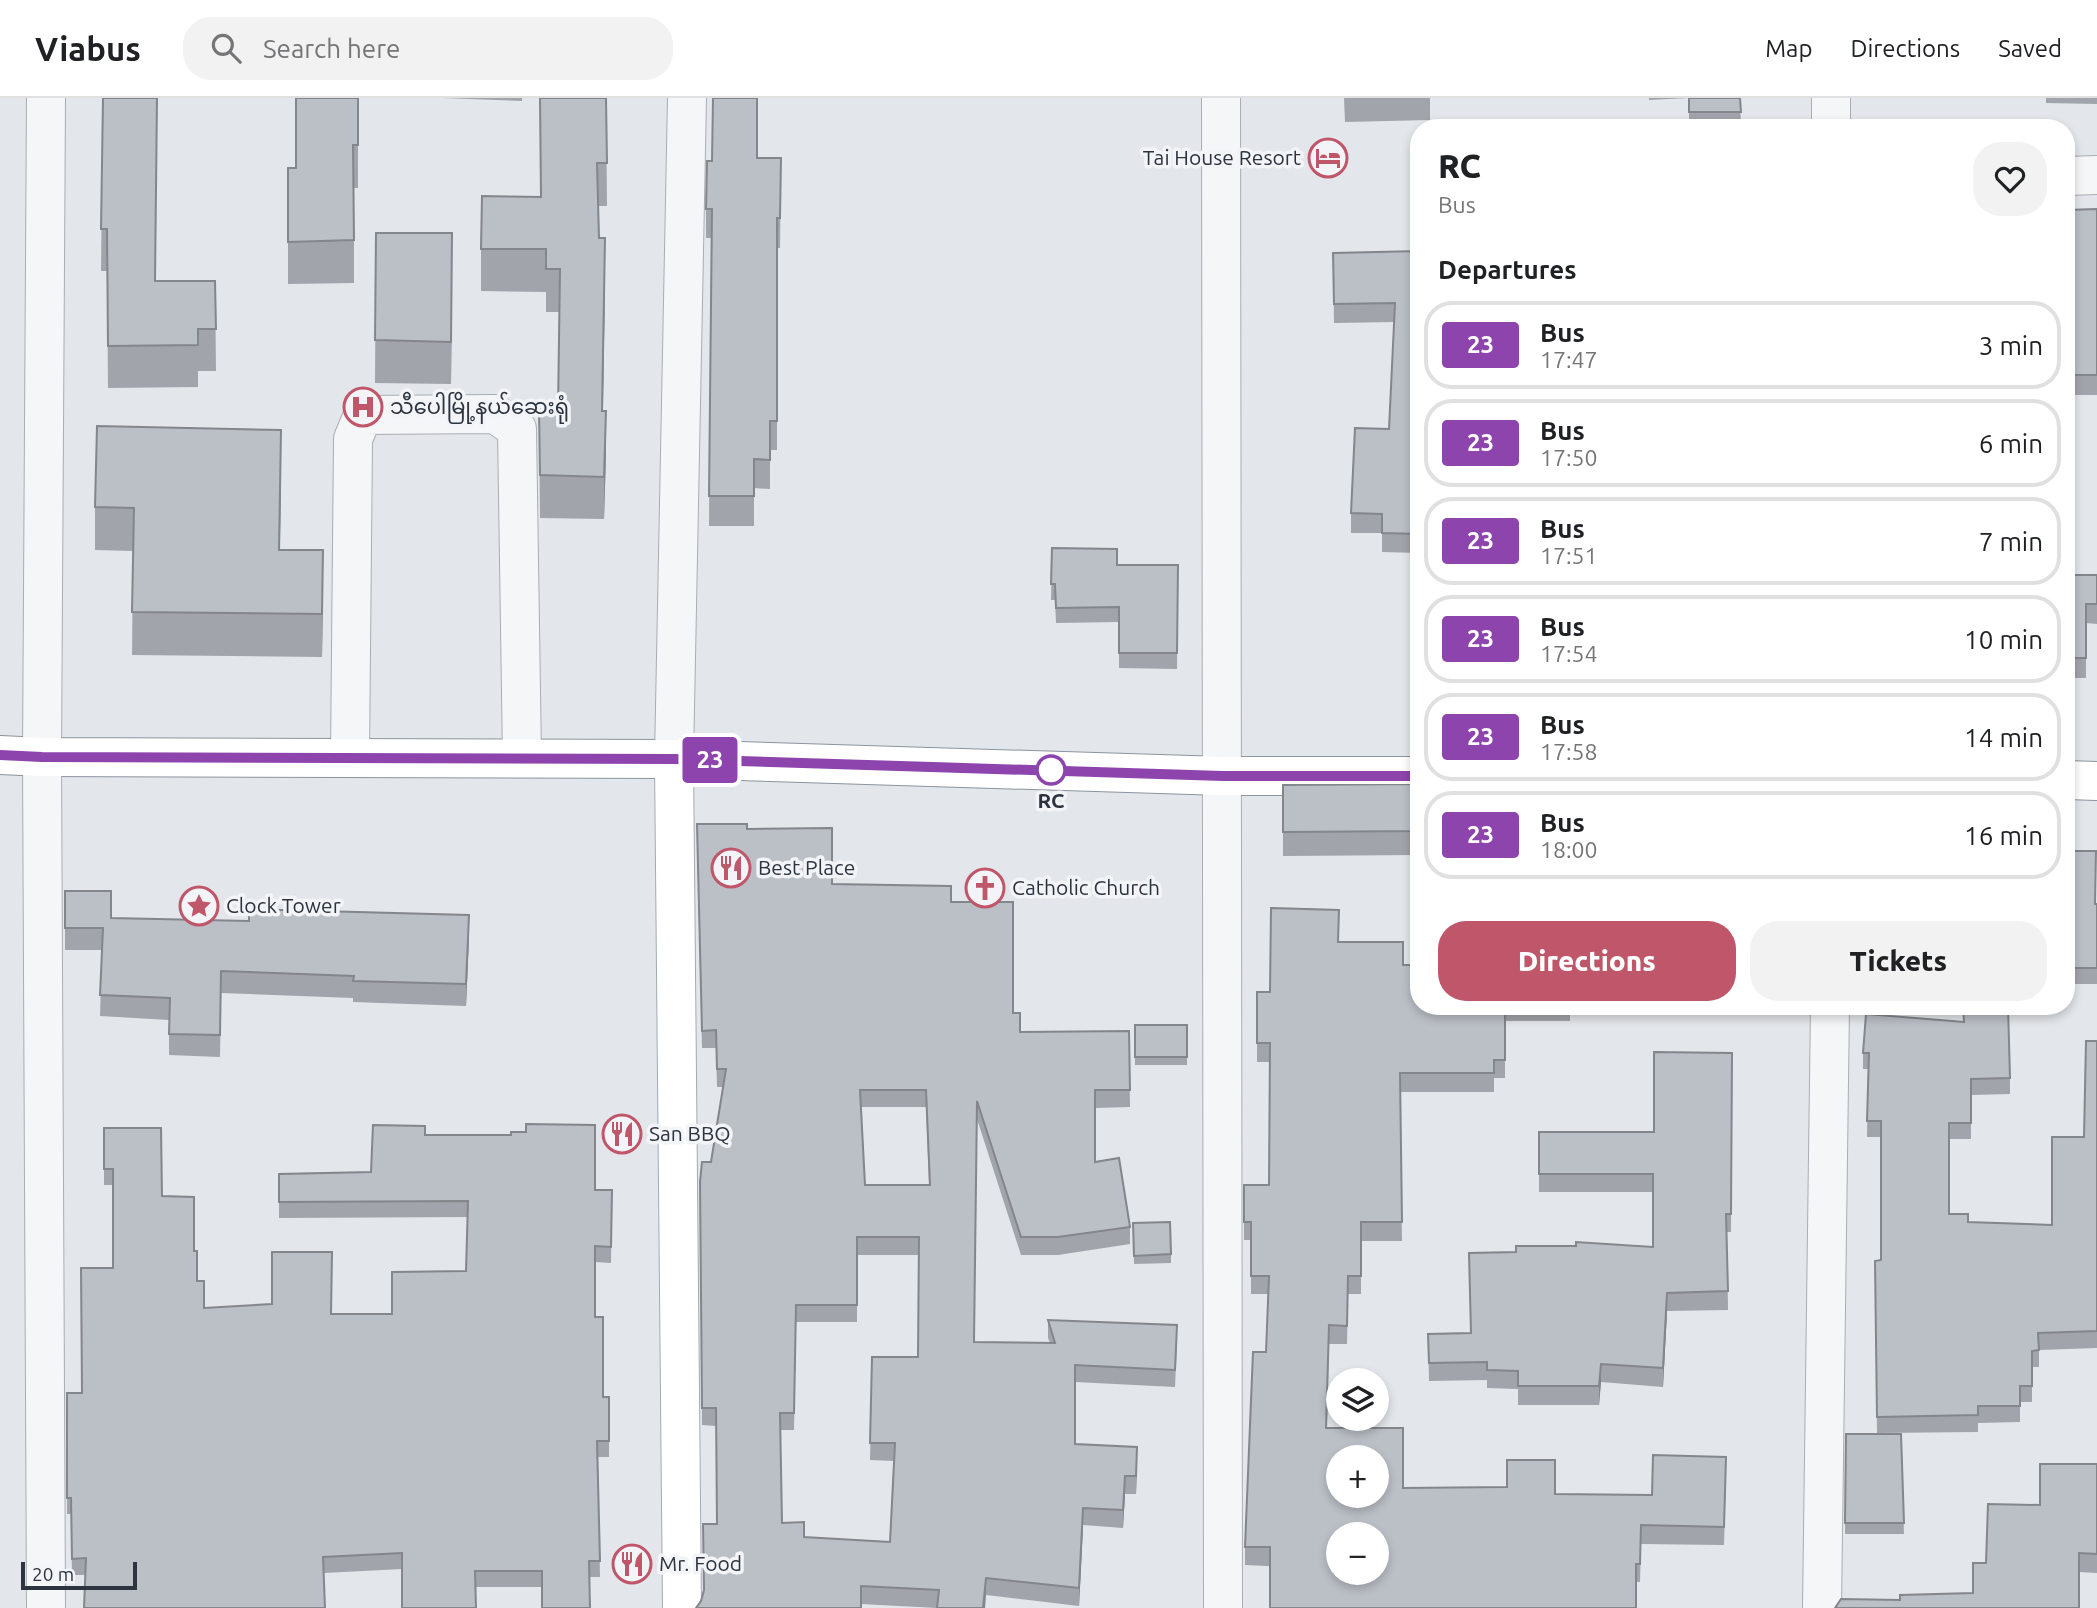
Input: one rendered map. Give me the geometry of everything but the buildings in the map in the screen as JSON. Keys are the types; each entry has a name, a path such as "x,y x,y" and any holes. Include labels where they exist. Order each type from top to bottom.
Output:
{"main road":[{"path":"0,755 674,759 1223,776 1410,776"},
{"path":"674,759 682,1608"},
{"path":"2075,780 2097,781"}],"street":[{"path":"46,98 42,757 46,1608"},
{"path":"674,759 687,98"},
{"path":"1221,98 1223,1608"},
{"path":"1831,98 1831,119"},
{"path":"2075,176 2097,175"},
{"path":"350,757 354,439 363,415 495,414 517,429 522,758"},
{"path":"1822,1608 1830,1015"}],"bus line":[{"name":"23","path":"0,755 674,759 1223,776 1410,776"}],"place":[{"name":"Tai House Resort","path":"1328,158"},
{"name":"သီပေါမြို့နယ်ဆေးရုံ","path":"363,407"},
{"name":"RC","path":"1051,770"},
{"name":"Best Place","path":"731,868"},
{"name":"Catholic Church","path":"985,888"},
{"name":"Clock Tower","path":"199,906"},
{"name":"San BBQ","path":"622,1134"},
{"name":"Mr. Food","path":"632,1564"}]}
